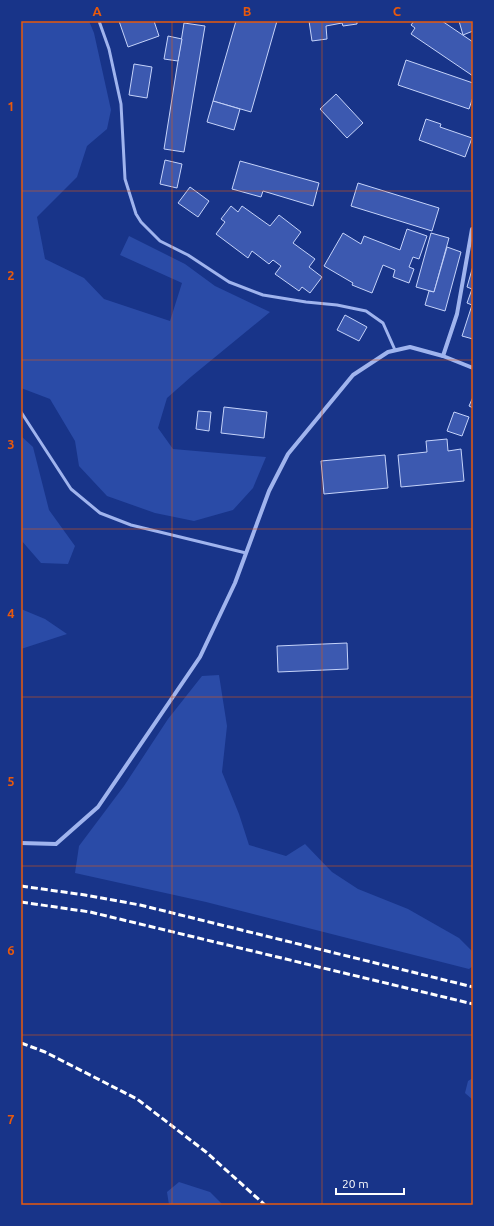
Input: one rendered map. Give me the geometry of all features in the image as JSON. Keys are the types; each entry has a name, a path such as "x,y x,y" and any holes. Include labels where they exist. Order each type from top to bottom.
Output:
{"street":[{"path":"443,356 457,314 472,229"},
{"path":"21,843 56,844 98,808 200,657 235,583 269,491 288,454 354,375 388,352 410,347 443,356 473,368"}],"lane":[{"path":"99,21 109,49 121,104 125,179 136,214 141,222 160,241 188,255 229,282 263,295 337,305 366,311 383,323 396,350"},
{"path":"21,412 71,489 100,513 131,525 246,553"}],"shaded area":[{"path":"21,21 89,21 94,33 111,110 107,129 87,146 77,177 37,217 45,259 84,278 104,299 170,321 182,283 120,255 129,236 185,264 215,286 270,312 167,398 158,428 173,449 266,457 253,488 233,510 194,521 155,513 107,496 79,466 75,441 50,399 21,388"},
{"path":"21,436 33,447 49,510 75,546 68,564 41,563 21,540"},
{"path":"21,609 45,619 67,634 21,649"},
{"path":"219,675 227,726 222,772 239,814 249,845 286,856 305,844 332,872 358,889 408,909 459,938 473,952 473,966 469,969 206,902 75,873 79,846 124,786 168,719 202,676"},
{"path":"473,1078 473,1100 465,1093 468,1081"},
{"path":"179,1182 210,1192 223,1205 169,1205 167,1192"}],"building":[{"path":"119,21 154,21 159,36 128,47"},
{"path":"236,21 277,21 251,112 213,101"},
{"path":"309,21 357,21 357,24 343,26 342,23 326,26 327,39 312,41"},
{"path":"414,21 442,21 473,42 473,76 411,34 415,28 411,25"},
{"path":"459,21 473,21 473,31 463,35"},
{"path":"184,23 205,26 184,152 164,149"},
{"path":"168,36 182,39 178,61 164,59"},
{"path":"406,60 473,83 473,97 469,109 398,85"},
{"path":"134,64 152,67 147,98 129,95"},
{"path":"336,94 363,123 347,138 320,109"},
{"path":"213,101 240,109 234,130 207,122"},
{"path":"426,119 441,124 440,127 472,138 465,157 419,140"},
{"path":"165,160 182,164 177,188 160,184"},
{"path":"240,161 319,183 313,206 263,191 261,197 232,189"},
{"path":"358,183 439,208 432,231 351,206"},
{"path":"190,187 209,201 198,217 178,203"},
{"path":"231,206 238,212 242,206 270,226 279,215 301,232 293,243 315,259 309,267 322,277 310,293 302,287 299,291 275,274 281,266 273,260 269,264 252,251 248,258 216,234 225,222 221,219"},
{"path":"407,229 427,236 419,259 413,257 409,267 414,269 409,283 393,277 395,270 383,265 372,293 352,285 353,283 324,266 343,233 361,244 364,236 400,250"},
{"path":"431,233 449,238 434,292 416,287"},
{"path":"447,247 461,252 445,311 425,305 429,291 434,292"},
{"path":"473,266 473,339 462,336 472,305 467,303 472,289 467,287"},
{"path":"345,315 367,327 359,341 337,330"},
{"path":"473,397 473,408 469,406"},
{"path":"224,407 267,412 264,438 221,433"},
{"path":"198,411 211,412 209,431 196,429"},
{"path":"454,412 469,417 462,436 447,431"},
{"path":"447,439 448,451 461,449 464,481 401,487 398,455 427,452 426,441"},
{"path":"385,455 388,488 324,494 321,461"},
{"path":"347,643 348,669 278,672 277,646"}],"railway":[{"path":"21,886 85,895 140,905 473,987"},
{"path":"21,902 90,912 473,1004"},
{"path":"21,1043 45,1052 137,1099 206,1152 265,1205"}]}
